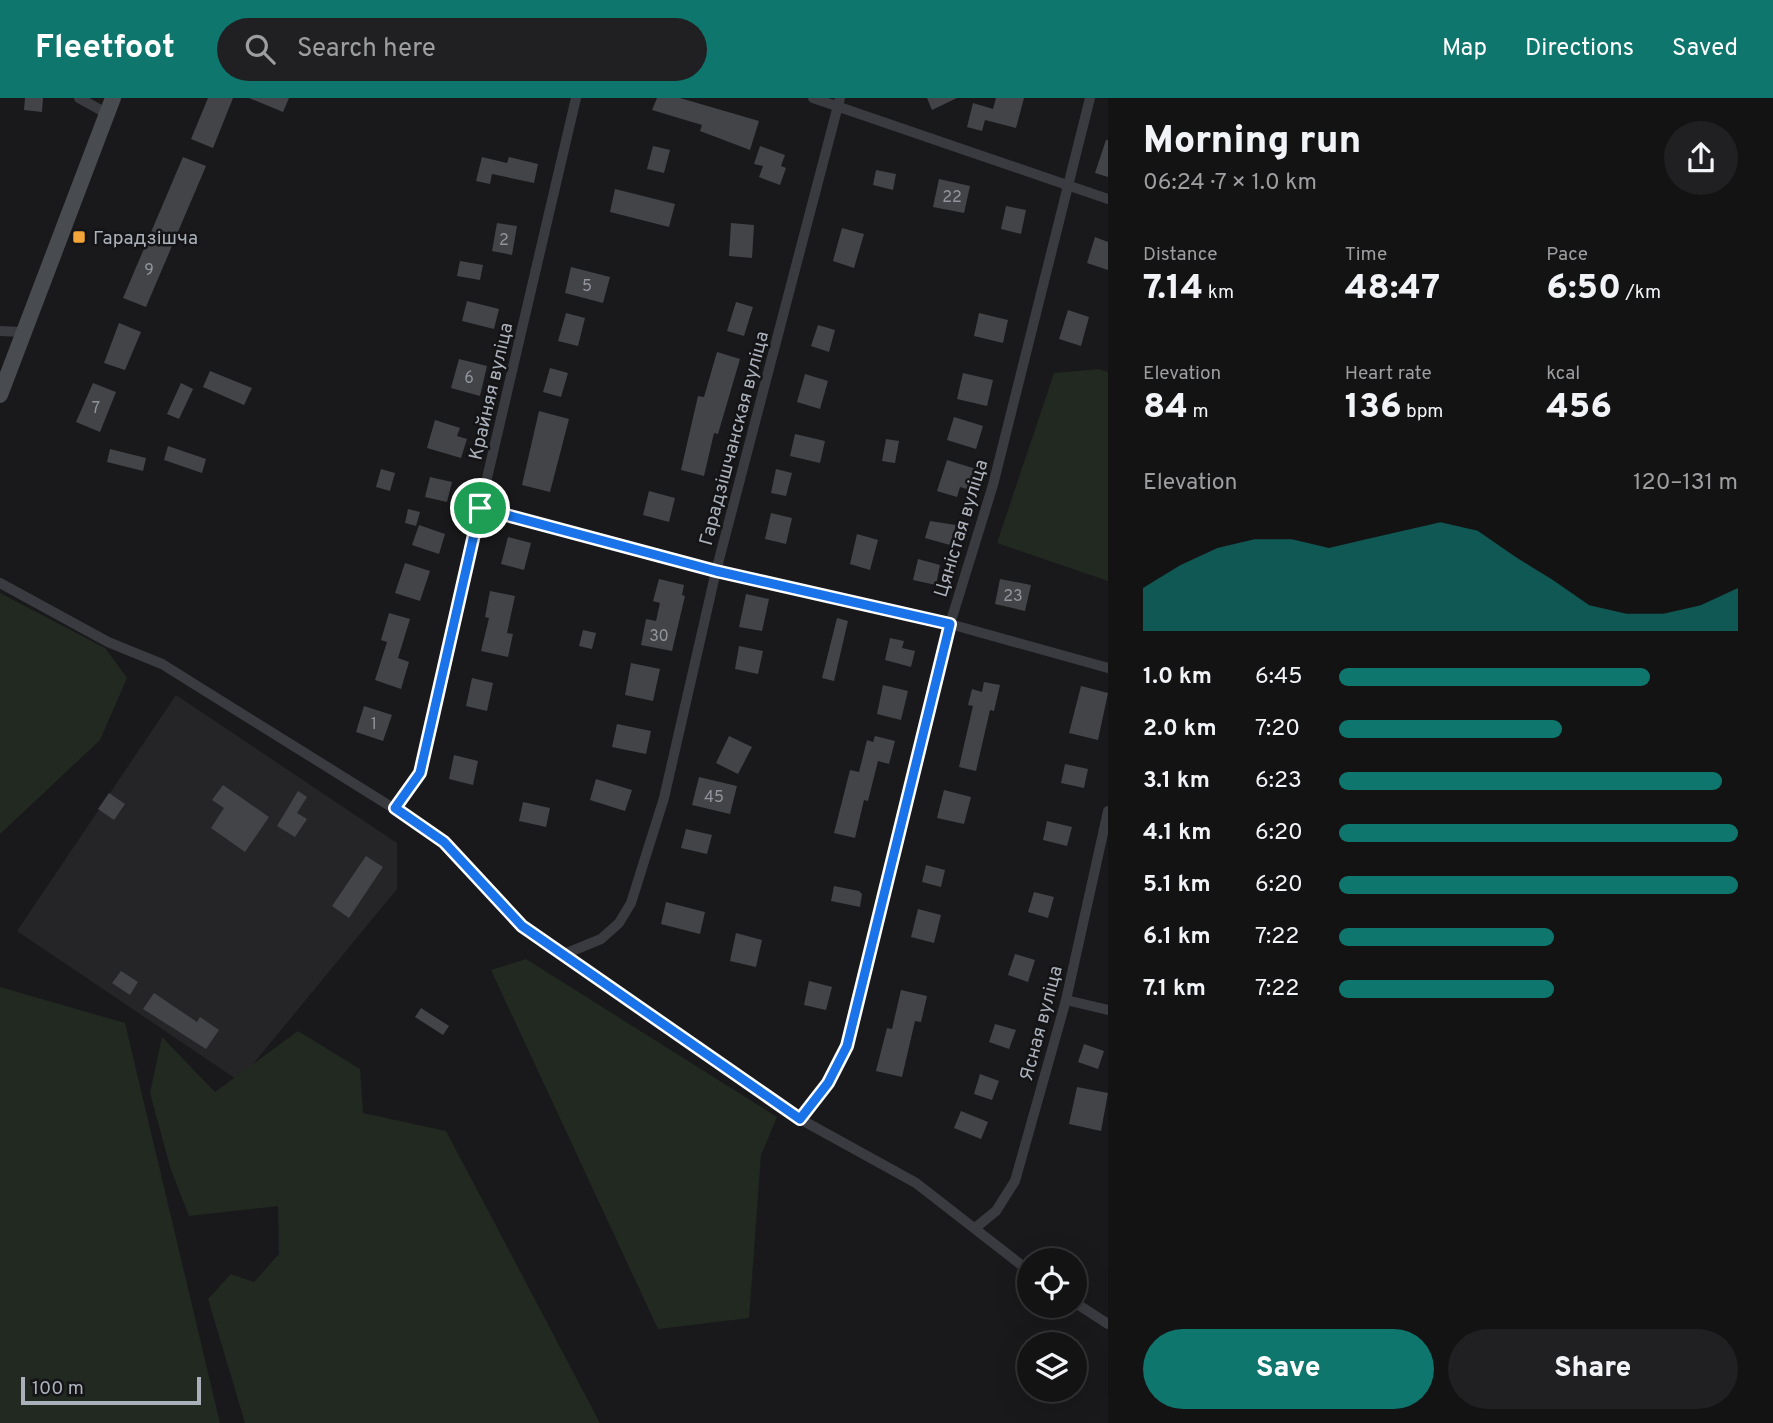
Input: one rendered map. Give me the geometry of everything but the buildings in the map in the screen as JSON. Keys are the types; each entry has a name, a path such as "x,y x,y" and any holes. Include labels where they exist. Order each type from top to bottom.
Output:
{"main road":[{"path":"0,395 113,98"}],"street":[{"path":"79,98 108,114"},
{"name":"Крайняя вуліца","path":"395,808 420,773 576,98"},
{"path":"813,98 839,102 1108,199"},
{"name":"Цяністая вуліца","path":"800,1119 828,1083 847,1046 950,624 993,485 1090,98"},
{"name":"Гарадзішчанская вуліца","path":"562,956 601,939 619,923 631,903 664,798 716,571 839,102"},
{"path":"0,331 23,332"},
{"path":"480,508 716,571 950,624 1108,668"},
{"path":"0,583 108,642 162,664 395,808 444,842 522,926 562,956 800,1119 916,1184 1017,1261"},
{"name":"Ясная вуліца","path":"975,1228 996,1211 1015,1181 1066,1000 1105,835 1108,811"},
{"path":"1066,1000 1108,1010"},
{"path":"1087,1310 1108,1324"}],"shaded area":[{"path":"1099,369 1108,372 1108,581 997,543 1054,373"},
{"path":"0,593 105,648 127,678 100,740 0,834"},
{"path":"176,695 397,843 397,889 239,1081 17,931"},
{"path":"526,959 777,1117 761,1155 749,1318 658,1329 491,970"},
{"path":"0,987 125,1023 220,1423 0,1423"},
{"path":"298,1031 360,1069 363,1113 446,1131 600,1423 245,1423 208,1299 231,1274 254,1282 279,1254 278,1206 189,1216 171,1170 150,1093 162,1037 215,1092"}],"place":[{"name":"Гарадзішча","path":"79,237"}],"route":[{"path":"480,508 716,571 950,624 847,1046 828,1083 800,1119 522,926 444,842 395,808 420,773 434,722 480,508"}]}
